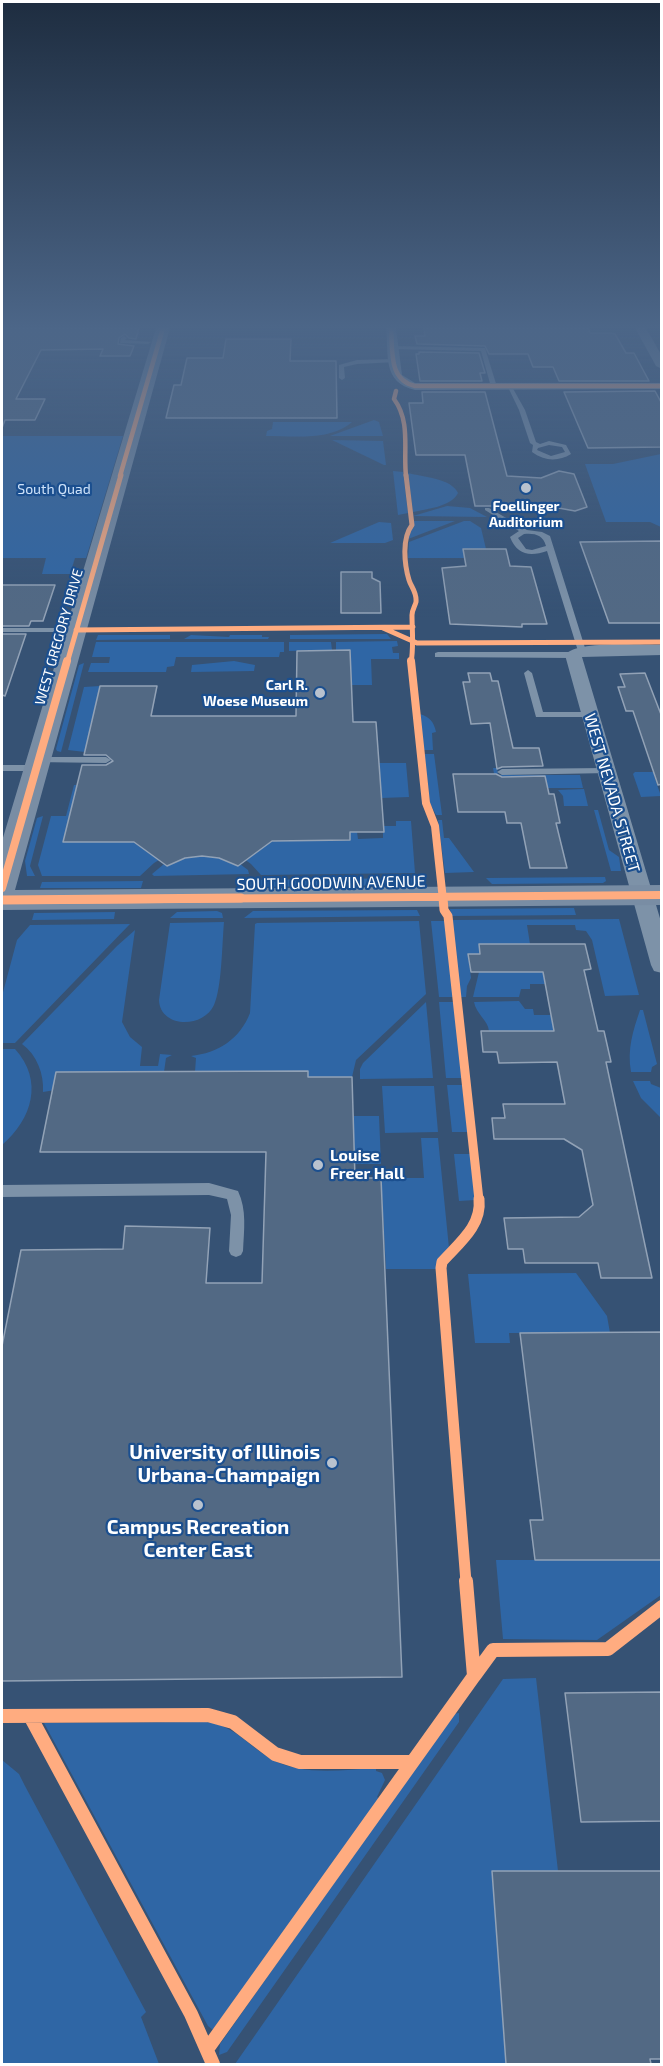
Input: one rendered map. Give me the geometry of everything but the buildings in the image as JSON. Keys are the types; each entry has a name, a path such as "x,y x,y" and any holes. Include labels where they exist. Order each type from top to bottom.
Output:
{"street":[{"name":"WEST GREGORY DRIVE","path":"2,888 135,424"},
{"path":"578,653 662,650"},
{"name":"WEST NEVADA STREET","path":"578,653 589,715 606,771 651,895 662,966"},
{"name":"SOUTH GOODWIN AVENUE","path":"2,900 651,895"}],"lane":[{"path":"527,424 533,443 559,445 567,448 569,453 560,457 544,457 534,451 538,445"},
{"path":"438,655 578,653 544,535 526,532 487,509"},
{"path":"526,532 514,537 517,547 537,552 549,547"},
{"path":"2,630 76,630"},
{"path":"528,673 539,716 589,715"},
{"path":"2,768 106,760"},
{"path":"502,772 606,771"},
{"path":"2,1191 209,1189 233,1195 238,1215 236,1251"}],"green space":[{"path":"273,424 348,424 323,435 300,437 266,436 267,431 272,429"},
{"path":"362,424 380,424 383,436 330,436"},
{"name":"South Quad","path":"2,436 123,436 86,558 75,558 70,574 42,574 46,558 2,558"},
{"path":"332,440 383,441 386,465 384,465"},
{"path":"661,454 661,527 650,522 606,522 585,464 613,464"},
{"path":"393,471 403,472 408,513 398,515"},
{"path":"408,473 443,481 458,493 455,498 444,504 413,512"},
{"path":"447,506 470,508 487,517 413,516"},
{"path":"414,521 455,521 408,539 408,533 414,527"},
{"path":"464,521 470,521 481,528 486,549 465,558 408,558 409,542"},
{"path":"379,522 391,523 393,540 385,543 330,543"},
{"path":"387,634 391,639 290,639 290,635"},
{"path":"98,635 170,635 170,639 96,640"},
{"path":"191,635 229,637 230,635 262,635 262,637 269,637 268,639 184,639"},
{"path":"397,641 398,646 392,647 393,653 399,653 399,659 371,659 372,685 351,685 336,650 336,642"},
{"path":"96,642 284,642 284,652 280,652 279,657 176,657 174,666 167,667 166,672 88,672 91,663 109,663 110,657 92,657"},
{"path":"289,642 331,642 332,650 289,651"},
{"path":"234,661 255,665 254,671 191,672 192,665"},
{"path":"84,663 61,752 57,751 79,665"},
{"path":"100,686 85,752 68,750 84,687"},
{"path":"420,714 429,718 434,725 436,732 432,733 433,750 424,750"},
{"path":"424,754 434,754 442,815 436,815 430,803"},
{"path":"379,763 406,763 409,797 381,798"},
{"path":"493,768 497,768 498,775 580,775 583,788 505,788 496,784"},
{"path":"635,772 661,772 661,775 654,776 661,796 641,797 633,774"},
{"path":"74,785 190,841 154,863 140,876 42,876 38,865 51,816 66,816"},
{"path":"584,789 588,806 564,806 563,796 558,790"},
{"path":"594,810 598,810 609,850 619,857 621,871 611,871"},
{"path":"43,816 30,866 35,876 27,876 25,861 37,818"},
{"path":"438,820 442,820 444,838 449,838 474,872 445,873"},
{"path":"396,821 411,821 415,873 261,875 251,864 220,841 350,840 350,832 357,832 358,839 383,838 383,826 396,826"},
{"path":"202,856 219,858 237,866 240,864 248,870 249,874 154,876 152,874 164,864 168,866 185,858"},
{"path":"605,877 606,881 603,883 492,884 486,878"},
{"path":"415,878 414,885 250,887 251,880"},
{"path":"143,881 141,888 40,888 42,882"},
{"path":"574,908 576,915 451,916 450,909"},
{"path":"417,910 420,916 244,918 253,911"},
{"path":"217,911 222,913 223,918 170,918 177,912"},
{"path":"115,912 114,919 32,920 34,913"},
{"path":"619,919 639,995 605,996 592,940 586,931 576,930 575,925 527,925 530,944 479,944 480,954 468,954 471,978 467,986 466,997 460,997 452,920"},
{"path":"419,921 426,994 356,1060 352,1077 308,1077 308,1071 195,1072 196,1058 191,1056 210,1052 227,1043 240,1030 250,1013 255,924"},
{"path":"431,921 445,921 454,997 439,997"},
{"path":"224,922 220,977 214,1005 209,1013 192,1021 183,1022 166,1016 159,1000 170,923"},
{"path":"130,924 15,1043 2,1043 2,996 17,940 30,925"},
{"path":"135,930 122,1022 130,1037 142,1047 140,1066 158,1066 160,1054 172,1055 166,1058 164,1072 43,1092 38,1065 32,1054 22,1044"},
{"path":"479,972 543,972 545,984 530,984 530,989 521,989 519,997 473,997"},
{"path":"519,1001 525,1009 533,1009 534,1015 551,1015 554,1031 489,1031 474,1002"},
{"path":"426,1002 433,1078 360,1079 360,1069 363,1063"},
{"path":"439,1002 454,1002 462,1078 446,1078"},
{"path":"640,1010 643,1010 657,1064 652,1067 651,1072 631,1072 630,1048"},
{"path":"2,1049 15,1049 24,1061 32,1087 31,1099 21,1124 2,1145"},
{"path":"633,1081 650,1081 651,1084 661,1088 661,1118 641,1098"},
{"path":"447,1085 462,1085 468,1132 452,1132"},
{"path":"382,1086 434,1086 438,1132 385,1133"},
{"path":"353,1116 379,1116 381,1164 354,1164"},
{"path":"421,1138 438,1138 449,1248 440,1258 437,1269 386,1269 381,1178 424,1178"},
{"path":"454,1154 471,1154 475,1200 459,1201"},
{"path":"576,1273 607,1316 610,1333 509,1333 510,1343 475,1343 468,1274"},
{"path":"496,1560 661,1560 661,1595 597,1640 503,1639"},
{"path":"536,1678 558,1871 492,1871 506,2064 235,2064 503,1679"},
{"path":"459,1713 459,1722 227,2052 219,2055 220,2044 453,1714"},
{"path":"207,1722 234,1732 263,1754 283,1764 322,1771 376,1768 385,1780 377,1797 379,1799 213,2030 208,2026 44,1723"},
{"path":"2,1760 19,1774 146,2012 141,2017 159,2064 2,2064"}],"cycle path":[{"path":"2,888 135,424"},
{"path":"208,2048 474,1676 441,1268 442,1262 474,1225 480,1211 448,916 444,910 435,826 426,803 411,663 414,643 412,613 416,601 414,588 409,582 405,550 406,533 412,525 404,461 406,447 404,424"},
{"path":"76,630 413,627"},
{"path":"383,628 417,643 662,642"},
{"path":"2,900 662,895"},
{"path":"474,1676 493,1650 608,1649 662,1607"},
{"path":"2,1716 208,1715 233,1722 275,1754 300,1762 412,1762"},
{"path":"30,1716 191,2014 213,2064"}],"place":[{"name":"Foellinger Auditorium","path":"526,488"},
{"name":"Carl R. Woese Museum","path":"320,693"},
{"name":"Louise Freer Hall","path":"318,1165"},
{"name":"University of Illinois Urbana-Champaign","path":"332,1463"},
{"name":"Campus Recreation Center East","path":"198,1505"}]}
